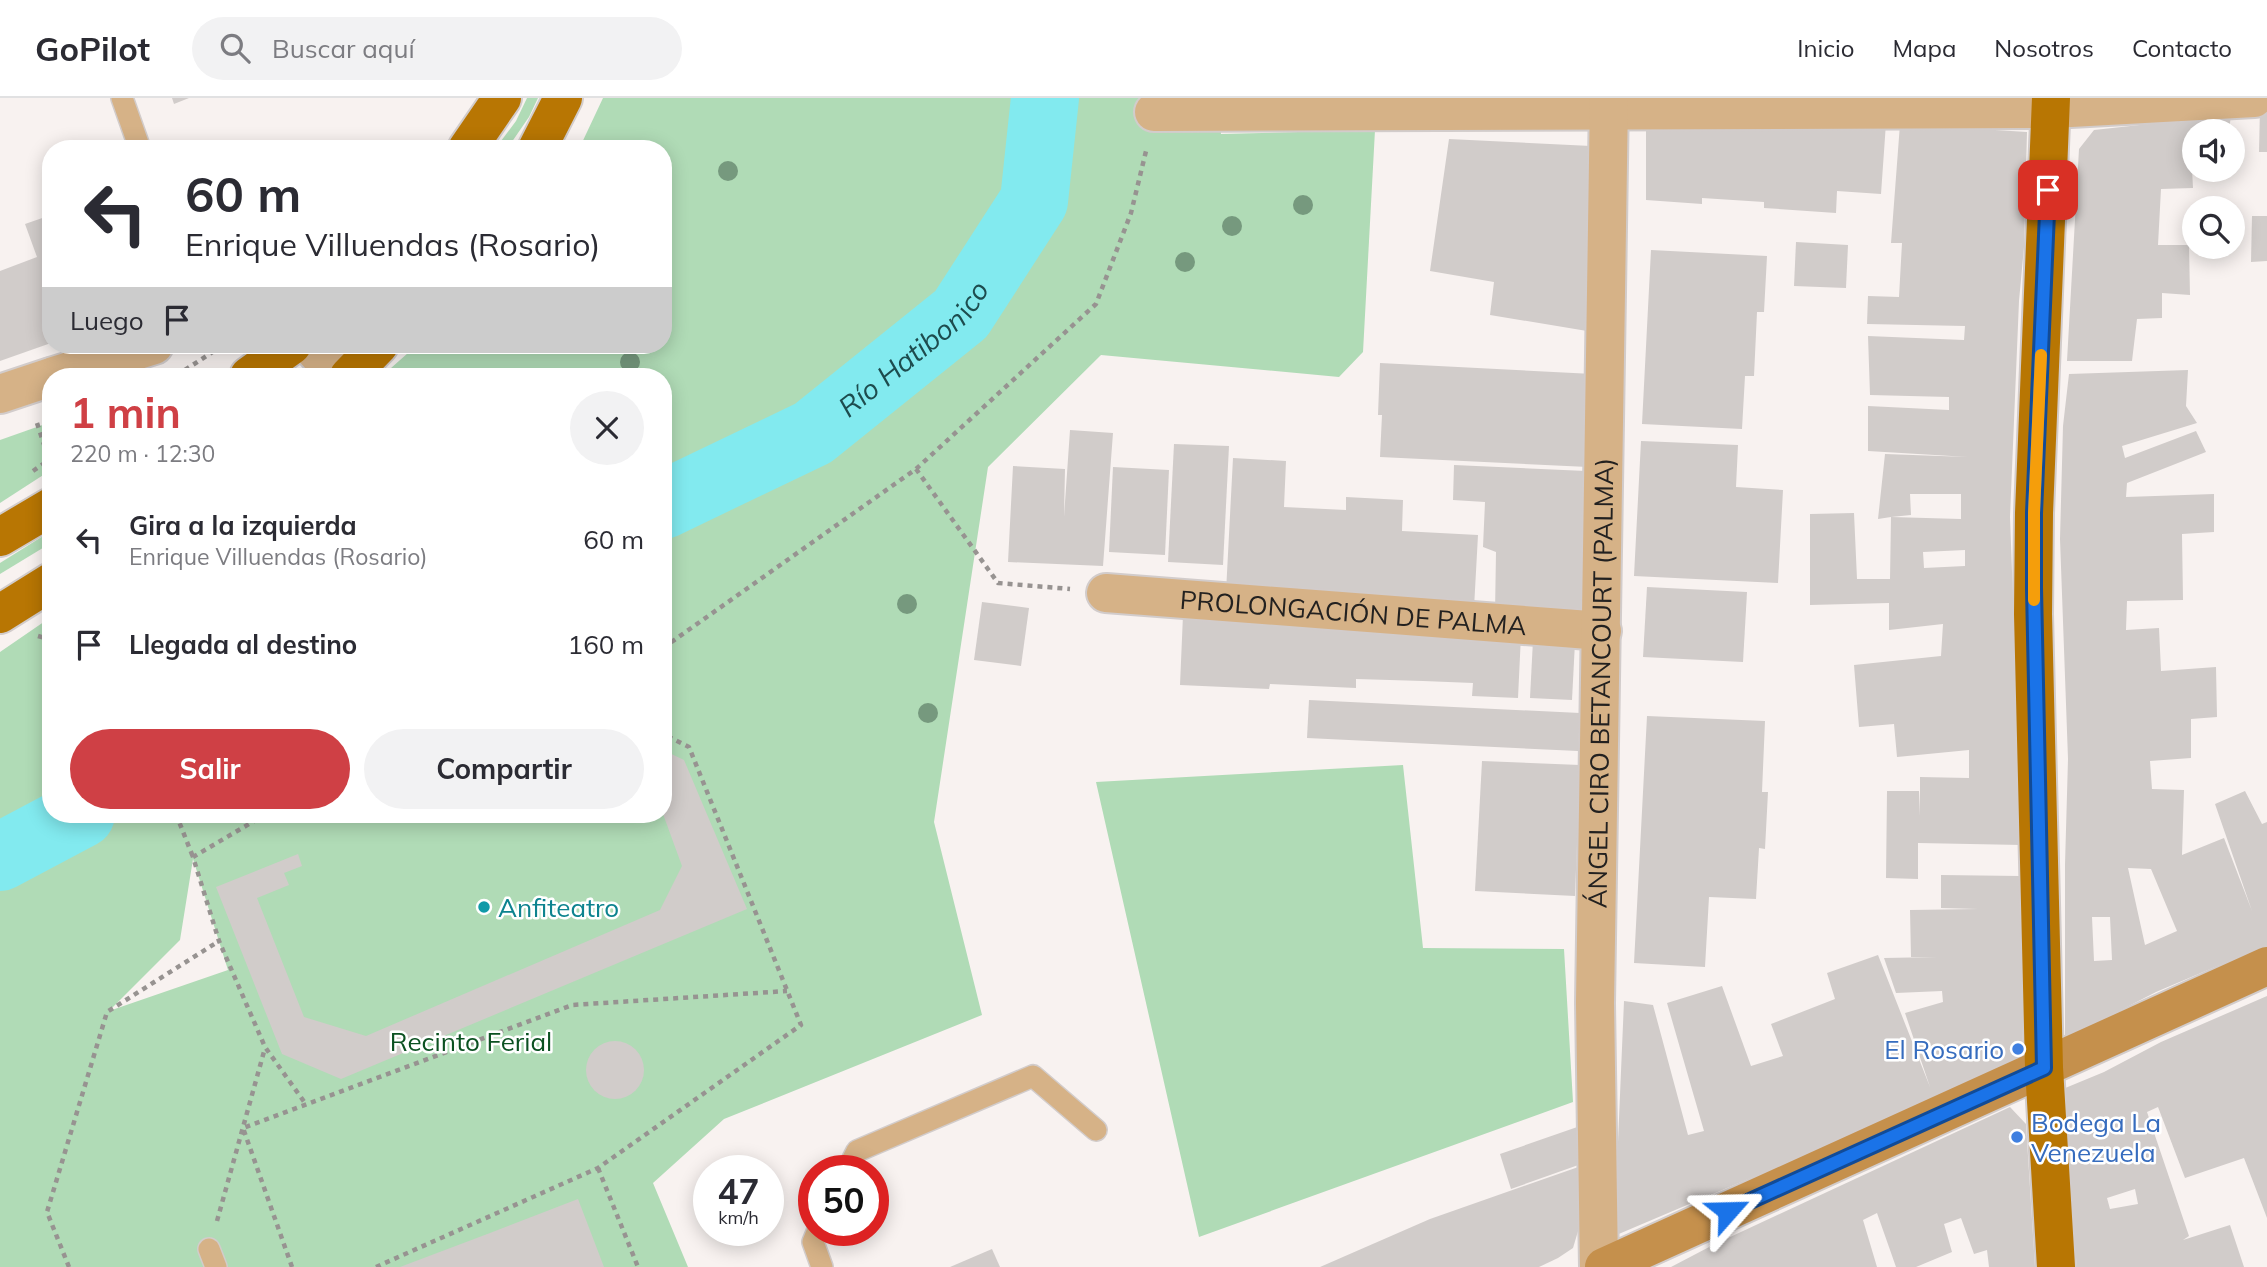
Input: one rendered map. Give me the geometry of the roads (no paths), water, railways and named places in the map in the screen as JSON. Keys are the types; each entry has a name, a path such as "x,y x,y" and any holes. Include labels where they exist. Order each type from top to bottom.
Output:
{"main road":[{"path":"473,140 502,98"},
{"path":"542,140 563,98"},
{"path":"2051,103 2034,525 2034,614 2044,1068 2056,1267"},
{"path":"260,368 280,354"},
{"path":"357,368 370,354"},
{"path":"0,537 42,512"},
{"path":"0,614 42,588"},
{"path":"1604,1267 2267,967"}],"street":[{"path":"1154,112 1609,105 2051,103 2254,98"},
{"name":"ÁNGEL CIRO BETANCOURT (PALMA)","path":"1599,1267 1595,1003 1609,105"},
{"path":"80,368 125,354"},
{"path":"318,354 331,368"},
{"name":"PROLONGACIÓN DE PALMA","path":"1106,593 1602,631"}],"lane":[{"path":"122,98 136,140"},
{"path":"855,1155 857,1151 1033,1076 1096,1130"},
{"path":"814,1246 822,1267"}],"waterway":[{"name":"Río Hatibonico","path":"672,501 813,433 961,314 1034,201 1045,98"},
{"name":"Río Hatibonico","path":"0,857 64,823"}],"place":[{"name":"Anfiteatro","path":"484,907"},
{"name":"El Rosario","path":"2018,1049"},
{"name":"Bodega La Venezuela","path":"2017,1137"}],"park label":[{"name":"Recinto Ferial","path":"471,1041"}]}
